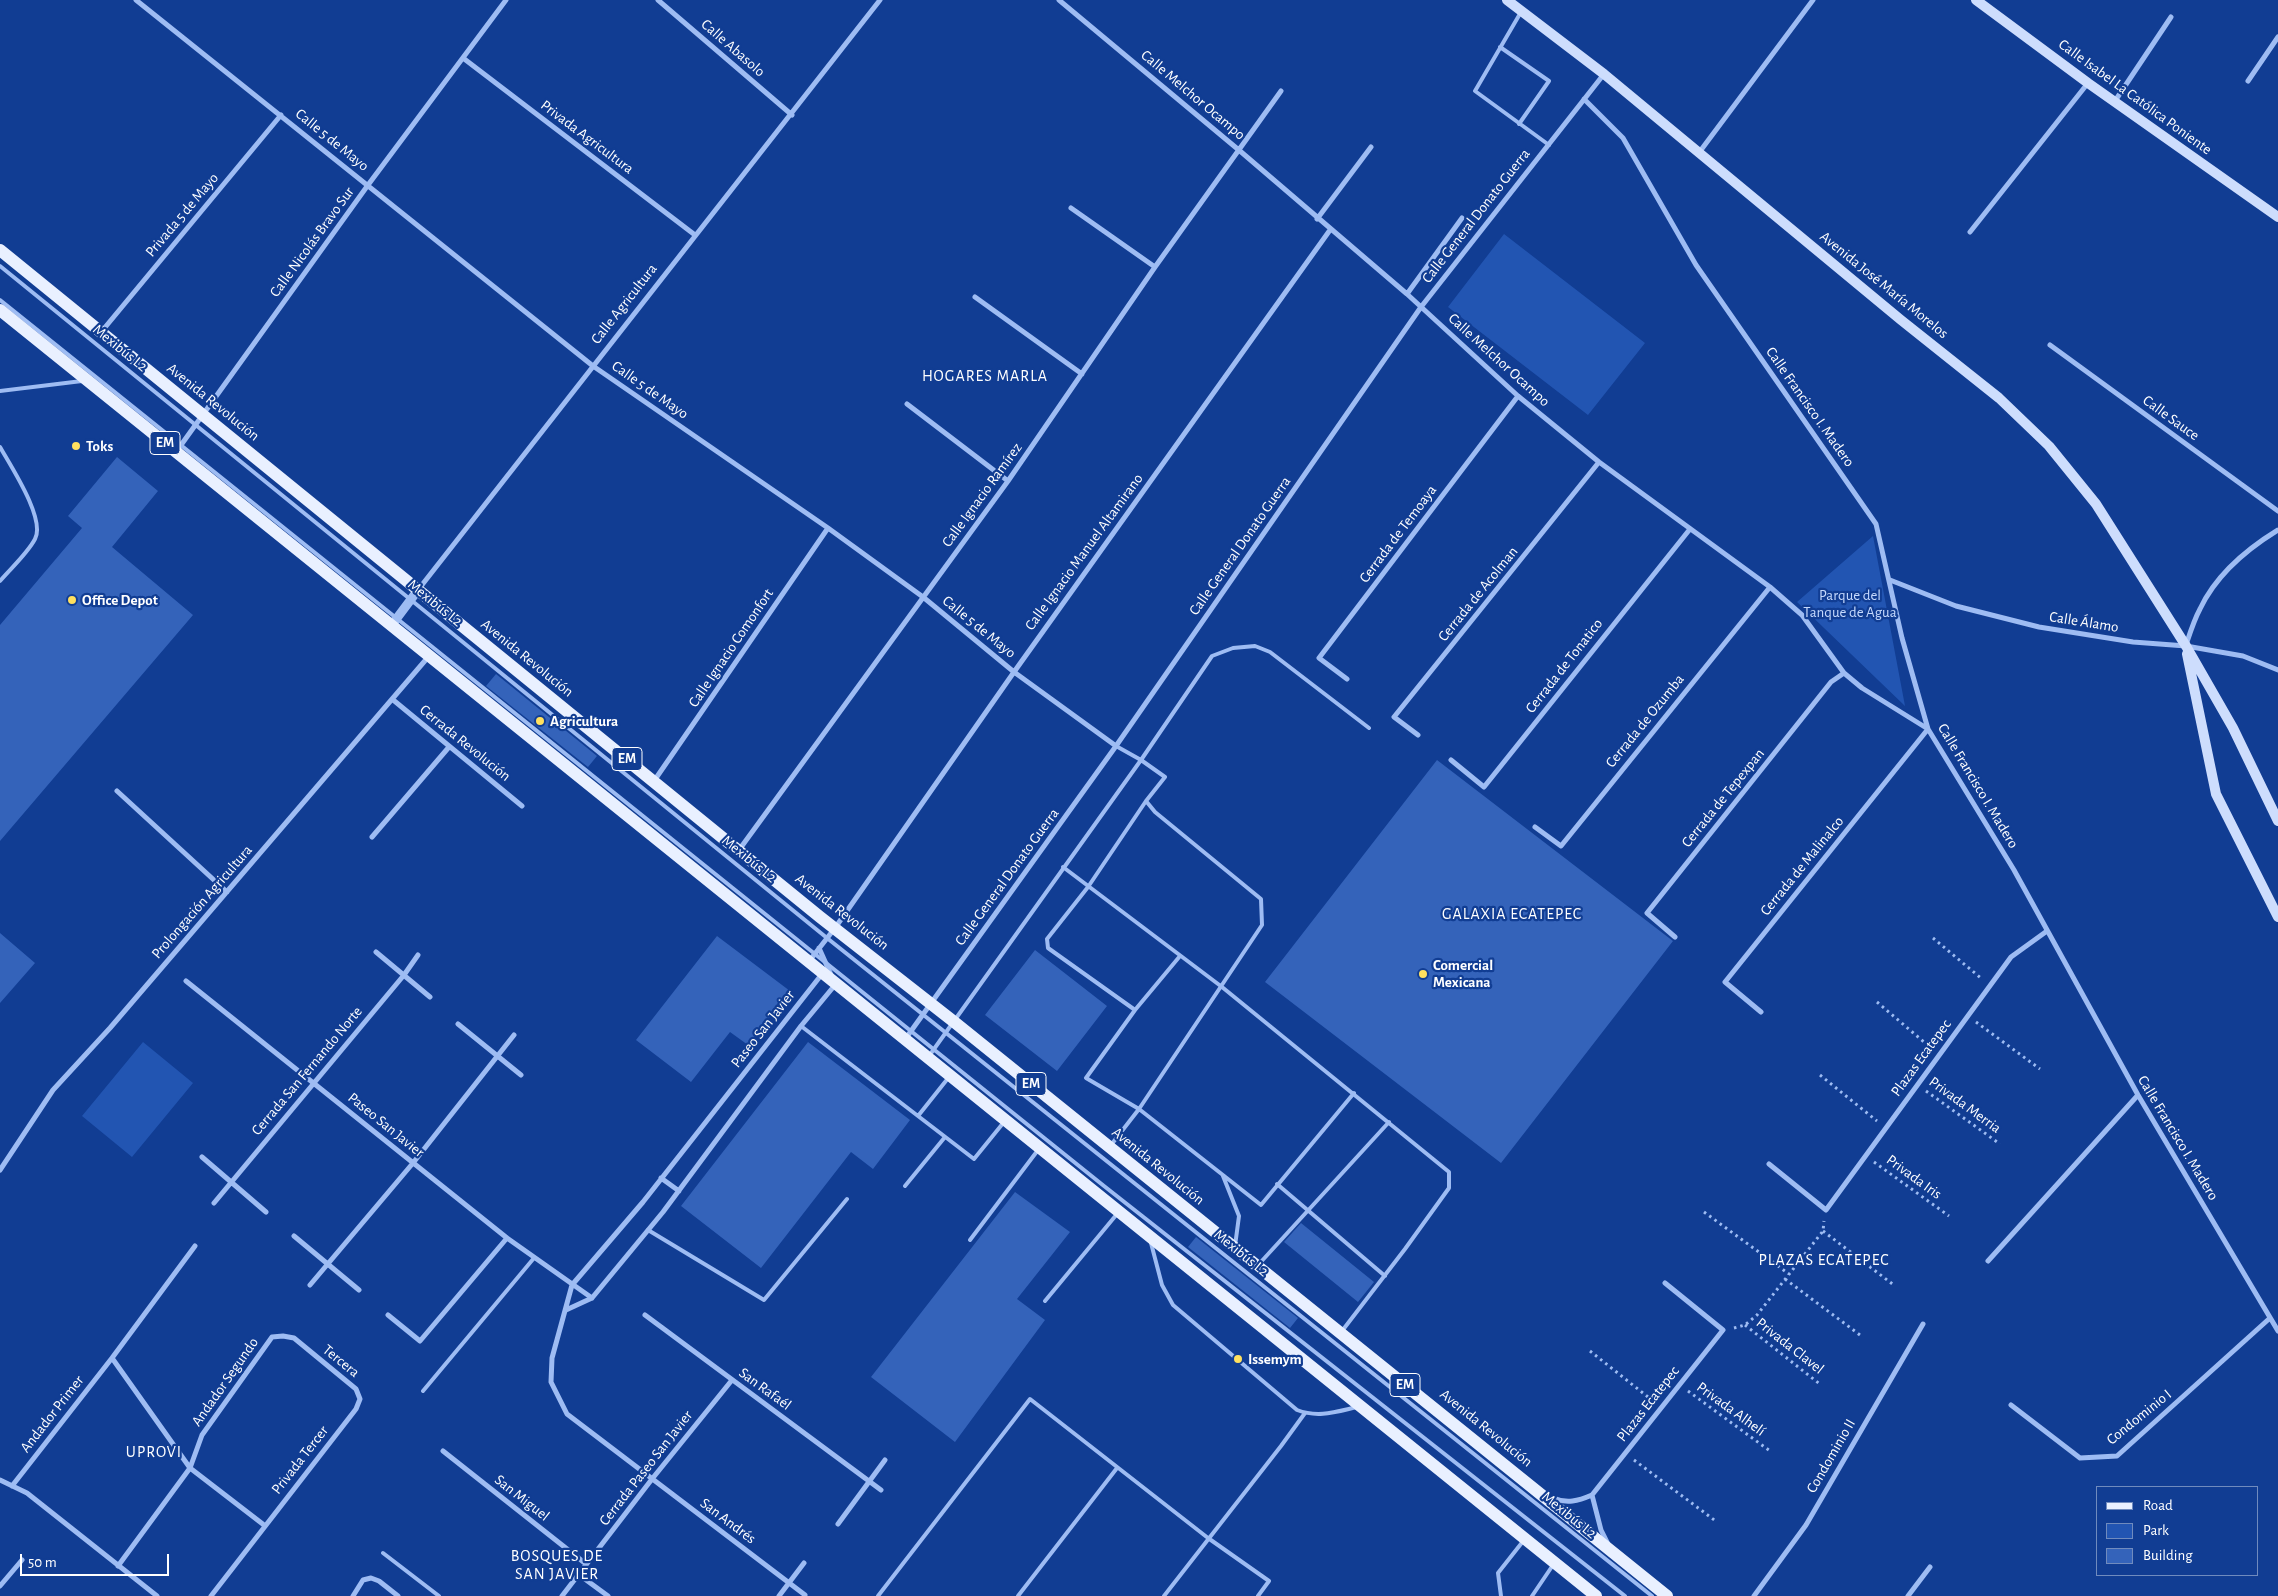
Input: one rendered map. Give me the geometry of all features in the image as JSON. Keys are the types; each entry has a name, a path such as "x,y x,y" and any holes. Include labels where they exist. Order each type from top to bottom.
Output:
{"main road":[{"name":"Avenida José María Morelos","path":"1507,0 1604,74 1698,154 1901,320 1951,357 1999,398 2048,446 2096,504 2186,646 2233,728 2278,822"},
{"name":"Calle Isabel La Católica Poniente","path":"1976,0 2114,102 2278,217"},
{"name":"Avenida Revolución","path":"0,250 102,332 200,420 415,595 739,850 831,933 931,1003 1667,1596"},
{"name":"EM","path":"0,310 87,380 179,448 393,623 429,656 825,969 835,984 908,1034 931,1053 950,1075 1116,1211 1596,1596"},
{"name":"Avenida José María Morelos","path":"2186,646 2216,794 2278,917"}],"street":[{"name":"Calle 5 de Mayo","path":"136,0 594,366 828,528 923,597 1014,672 1116,746"},
{"name":"Calle Nicolás Bravo Sur","path":"179,448 368,185 506,0"},
{"name":"Calle Abasolo","path":"658,0 792,114"},
{"name":"Calle Agricultura","path":"393,623 880,0"},
{"name":"Calle Melchor Ocampo","path":"1058,0 1240,151 1317,219 1407,294 1518,396 1599,462 1770,587 1802,615 1844,673 1862,688 1928,729"},
{"path":"1698,154 1813,0"},
{"path":"2114,102 2171,17"},
{"path":"2248,81 2278,37"},
{"name":"Privada Agricultura","path":"463,58 695,236"},
{"name":"Calle General Donato Guerra","path":"908,1034 1116,746 1421,307 1604,74"},
{"path":"1970,232 2088,83"},
{"name":"Calle Ignacio Ramírez","path":"739,850 1008,481 1155,267 1240,151 1281,91"},
{"name":"Calle Francisco I. Madero","path":"1584,99 1623,138 1696,265 1876,524 1902,638 1928,729 2014,870 2138,1095 2278,1331"},
{"name":"Privada 5 de Mayo","path":"102,332 281,115"},
{"path":"1317,219 1371,146"},
{"path":"1072,208 1155,267"},
{"path":"1407,294 1462,218"},
{"name":"Calle Ignacio Manuel Altamirano","path":"811,958 831,933 1014,672 1330,230"},
{"path":"975,297 1082,374"},
{"name":"Calle Sauce","path":"2050,345 2278,511"},
{"name":"Cerrada de Temoaya","path":"1347,679 1319,658 1518,396"},
{"path":"907,404 1008,481"},
{"name":"Cerrada de Acolman","path":"1418,735 1394,717 1599,462"},
{"name":"Calle Ignacio Comonfort","path":"654,782 828,528"},
{"name":"Cerrada de Tonatico","path":"1451,760 1484,787 1690,528"},
{"path":"2186,646 2200,608 2219,580 2250,548 2278,530"},
{"name":"Calle Álamo","path":"1890,580 1956,606 2039,627 2133,642 2186,646 2243,656 2278,670"},
{"name":"Cerrada de Ozumba","path":"1535,827 1561,846 1770,587"},
{"name":"Prolongación Agricultura","path":"0,1170 53,1090 110,1028 429,656"},
{"name":"Cerrada de Tepexpan","path":"1675,937 1647,913 1831,682 1844,673"},
{"name":"Cerrada Revolución","path":"392,699 522,806"},
{"name":"Cerrada de Malinalco","path":"1761,1012 1725,982 1928,729"},
{"path":"372,836 449,746"},
{"path":"117,791 227,892"},
{"name":"Plazas Ecatepec","path":"1826,1210 2011,957 2047,931"},
{"path":"820,948 825,969"},
{"path":"376,952 430,997"},
{"name":"Cerrada San Fernando Norte","path":"214,1203 404,975 418,955"},
{"name":"Paseo San Javier","path":"652,1479 567,1414 551,1382 552,1358 572,1286 661,1178 825,969"},
{"name":"Paseo San Javier","path":"186,980 507,1238 572,1286 592,1298"},
{"name":"Paseo San Javier","path":"566,1310 592,1298 679,1190 801,1026 835,984"},
{"path":"458,1024 521,1075"},
{"path":"310,1285 413,1163 514,1035"},
{"path":"1988,1261 2138,1095"},
{"path":"202,1157 266,1212"},
{"path":"1769,1164 1826,1210"},
{"path":"661,1178 679,1190"},
{"path":"294,1236 359,1290"},
{"path":"388,1316 420,1341 507,1238"},
{"name":"Andador Primer","path":"12,1486 112,1358 195,1246"},
{"path":"1665,1283 1723,1330"},
{"name":"San Rafaél","path":"646,1315 881,1490"},
{"name":"Condominio I","path":"2011,1405 2080,1458 2116,1456 2246,1342 2270,1318"},
{"name":"Condominio II","path":"1754,1596 1806,1525 1923,1324"},
{"name":"Plazas Ecatepec","path":"1592,1494 1723,1330"},
{"name":"Tercera","path":"272,1337 294,1338 356,1389 360,1399 356,1409"},
{"name":"Andador Segundo","path":"118,1566 190,1468 202,1435 272,1337"},
{"path":"112,1358 190,1468 264,1525"},
{"name":"Cerrada Paseo San Javier","path":"562,1596 652,1479 732,1380"},
{"name":"Privada Tercer","path":"210,1596 356,1409"},
{"name":"San Miguel","path":"443,1451 586,1564"},
{"path":"838,1524 885,1460"},
{"name":"San Andrés","path":"652,1479 806,1595"},
{"path":"0,1480 27,1493 157,1596"},
{"path":"1543,1495 1562,1502 1576,1501 1592,1494 1601,1530 1612,1550"},
{"path":"0,1586 22,1560"},
{"path":"780,1596 804,1563"},
{"path":"1908,1596 1930,1567"},
{"path":"578,1574 608,1596"},
{"path":"353,1596 363,1580 371,1578 398,1596"}],"lane":[{"path":"1521,12 1475,91 1549,145"},
{"path":"1500,47 1549,81 1519,124"},
{"name":"Mexibús L2","path":"0,266 200,420"},
{"path":"0,300 179,448"},
{"path":"0,391 87,380"},
{"path":"0,447 33,509 38,524 36,538 0,581"},
{"name":"Mexibús L2","path":"415,595 831,933 923,1014 1652,1596"},
{"path":"393,623 811,958"},
{"path":"931,1053 1141,760 1212,656 1233,648 1255,646 1270,652 1369,728"},
{"path":"1116,746 1141,760 1165,777 1146,801 1088,887 1046,940 1048,948 1135,1010"},
{"path":"1109,1147 1139,1110 1222,988 1262,925 1261,899 1156,812 1146,801"},
{"path":"1063,867 1222,988 1354,1093 1449,1172 1449,1188 1340,1332"},
{"path":"1180,956 1135,1010 1086,1078 1139,1110 1261,1205 1354,1093"},
{"path":"825,969 908,1034"},
{"path":"801,1026 974,1158 1005,1120"},
{"name":"Mexibús L2","path":"931,1053 1110,1190 1625,1596"},
{"path":"918,1116 950,1075"},
{"path":"1257,1266 1388,1122"},
{"path":"905,1186 946,1137"},
{"path":"970,1240 1040,1148"},
{"path":"1223,1174 1239,1216 1235,1248"},
{"path":"1277,1184 1384,1276"},
{"path":"648,1230 764,1300 847,1199"},
{"path":"1045,1301 1116,1211"},
{"path":"1150,1238 1162,1284 1173,1304 1297,1410 1305,1413 1325,1415 1360,1406"},
{"path":"423,1391 534,1258"},
{"path":"878,1596 1030,1400 1208,1538 1269,1581 1258,1596"},
{"path":"1164,1596 1282,1446 1305,1413"},
{"path":"1018,1596 1117,1468"},
{"path":"1501,1596 1498,1573 1524,1539"},
{"path":"383,1553 439,1596"},
{"path":"1532,1596 1554,1563"}],"path":[{"path":"1932,938 1990,985"},
{"path":"1877,1002 1939,1055"},
{"path":"1968,1016 2040,1069"},
{"path":"1820,1075 1886,1128"},
{"name":"Privada Merria","path":"1918,1085 2000,1144"},
{"name":"Privada Iris","path":"1866,1156 1949,1216"},
{"path":"1723,1330 1745,1326 1757,1315 1823,1230 1826,1210"},
{"path":"1704,1212 1789,1274"},
{"path":"1823,1230 1895,1286"},
{"path":"1785,1279 1860,1335"},
{"name":"Privada Clavel","path":"1745,1326 1822,1385"},
{"path":"1590,1351 1661,1408"},
{"name":"Privada Alhelí","path":"1679,1385 1770,1450"},
{"path":"1625,1453 1717,1522"}],"green space":[{"path":"1504,234 1645,343 1588,415 1448,307"},
{"name":"Parque del Tanque de Agua","path":"1873,536 1905,706 1797,602"},
{"path":"143,1042 193,1083 132,1157 82,1116"}],"building":[{"path":"117,457 158,491 112,547 193,615 0,841 0,625 82,528 68,516"},
{"path":"496,674 597,756 588,767 486,686"},
{"path":"1437,760 1673,941 1501,1163 1265,982"},
{"path":"0,933 35,963 0,1003"},
{"path":"717,936 790,991 748,1045 730,1032 691,1082 636,1040"},
{"path":"1035,950 1107,1006 1057,1071 985,1015"},
{"path":"808,1042 910,1120 873,1169 851,1152 761,1268 681,1206"},
{"path":"1015,1192 1070,1232 1017,1299 1045,1320 955,1442 871,1377"},
{"path":"1301,1223 1374,1282 1358,1302 1284,1242"},
{"path":"1196,1237 1298,1318 1290,1328 1188,1247"}],"place":[{"name":"Toks","path":"76,446"},
{"name":"Office Depot","path":"72,600"},
{"name":"Agricultura","path":"540,721"},
{"name":"Comercial Mexicana","path":"1423,974"},
{"name":"Issemym","path":"1238,1359"}],"district":[{"name":"HOGARES MARLA","path":"985,376"},
{"name":"GALAXIA ECATEPEC","path":"1512,914"},
{"name":"PLAZAS ECATEPEC","path":"1824,1260"},
{"name":"UPROVI","path":"154,1452"},
{"name":"BOSQUES DE SAN JAVIER","path":"557,1565"}]}
